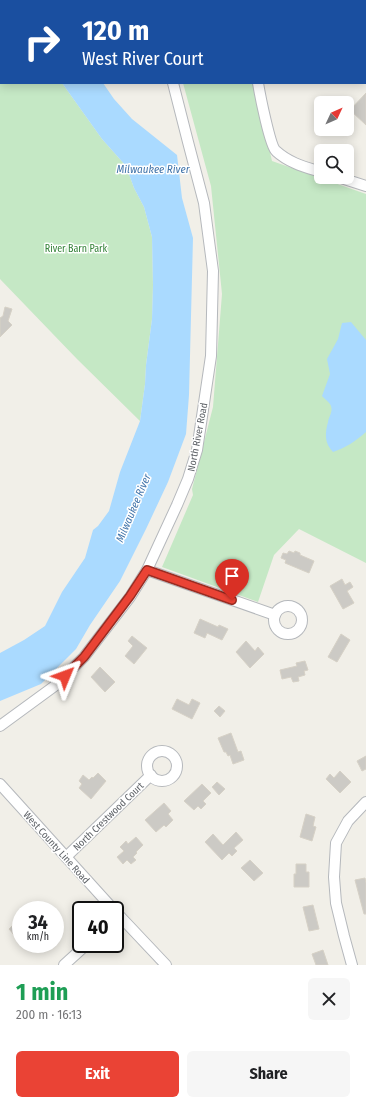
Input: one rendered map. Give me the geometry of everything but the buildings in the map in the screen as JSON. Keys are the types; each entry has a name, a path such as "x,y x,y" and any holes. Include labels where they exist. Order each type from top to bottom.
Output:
{"street":[{"name":"North River Road","path":"0,726 56,685 84,657 130,596 147,570 177,505 188,479 196,450 211,356 214,271 204,203 173,84"},
{"path":"258,84 270,138 275,151 292,162 314,170"},
{"path":"354,182 366,186"},
{"path":"147,570 275,616"},
{"name":"North Crestwood Court","path":"66,857 151,775"},
{"name":"West County Line Road","path":"0,784 105,901"},
{"path":"352,965 336,903 334,877 336,843 348,820 366,802"},
{"name":"West County Line Road","path":"124,921 166,965"},
{"path":"64,965 77,953"}],"green space":[{"name":"River Barn Park","path":"0,84 63,84 102,139 126,166 134,188 144,207 152,237 152,319 140,421 77,359 0,279"},
{"path":"183,84 254,84 272,161 314,176 314,184 338,184 366,194 366,563 299,529 274,555 258,602 162,567 193,495 192,489 213,407 222,294 211,186"}],"water":[{"name":"Milwaukee River","path":"63,84 104,84 114,99 132,119 177,155 182,198 193,238 189,395 186,434 168,482 120,581 90,625 76,649 41,684 0,701 0,653 24,640 45,626 62,592 85,558 93,530 98,526 109,511 120,472 140,421 152,319 152,237 144,207 134,188 126,166 102,139"},
{"path":"351,322 366,340 366,432 350,444 333,452 328,445 326,438 331,406 322,396 330,374 327,359 338,339 342,323"}],"route":[{"path":"65,676 84,657 130,596 147,570 232,600"}]}
